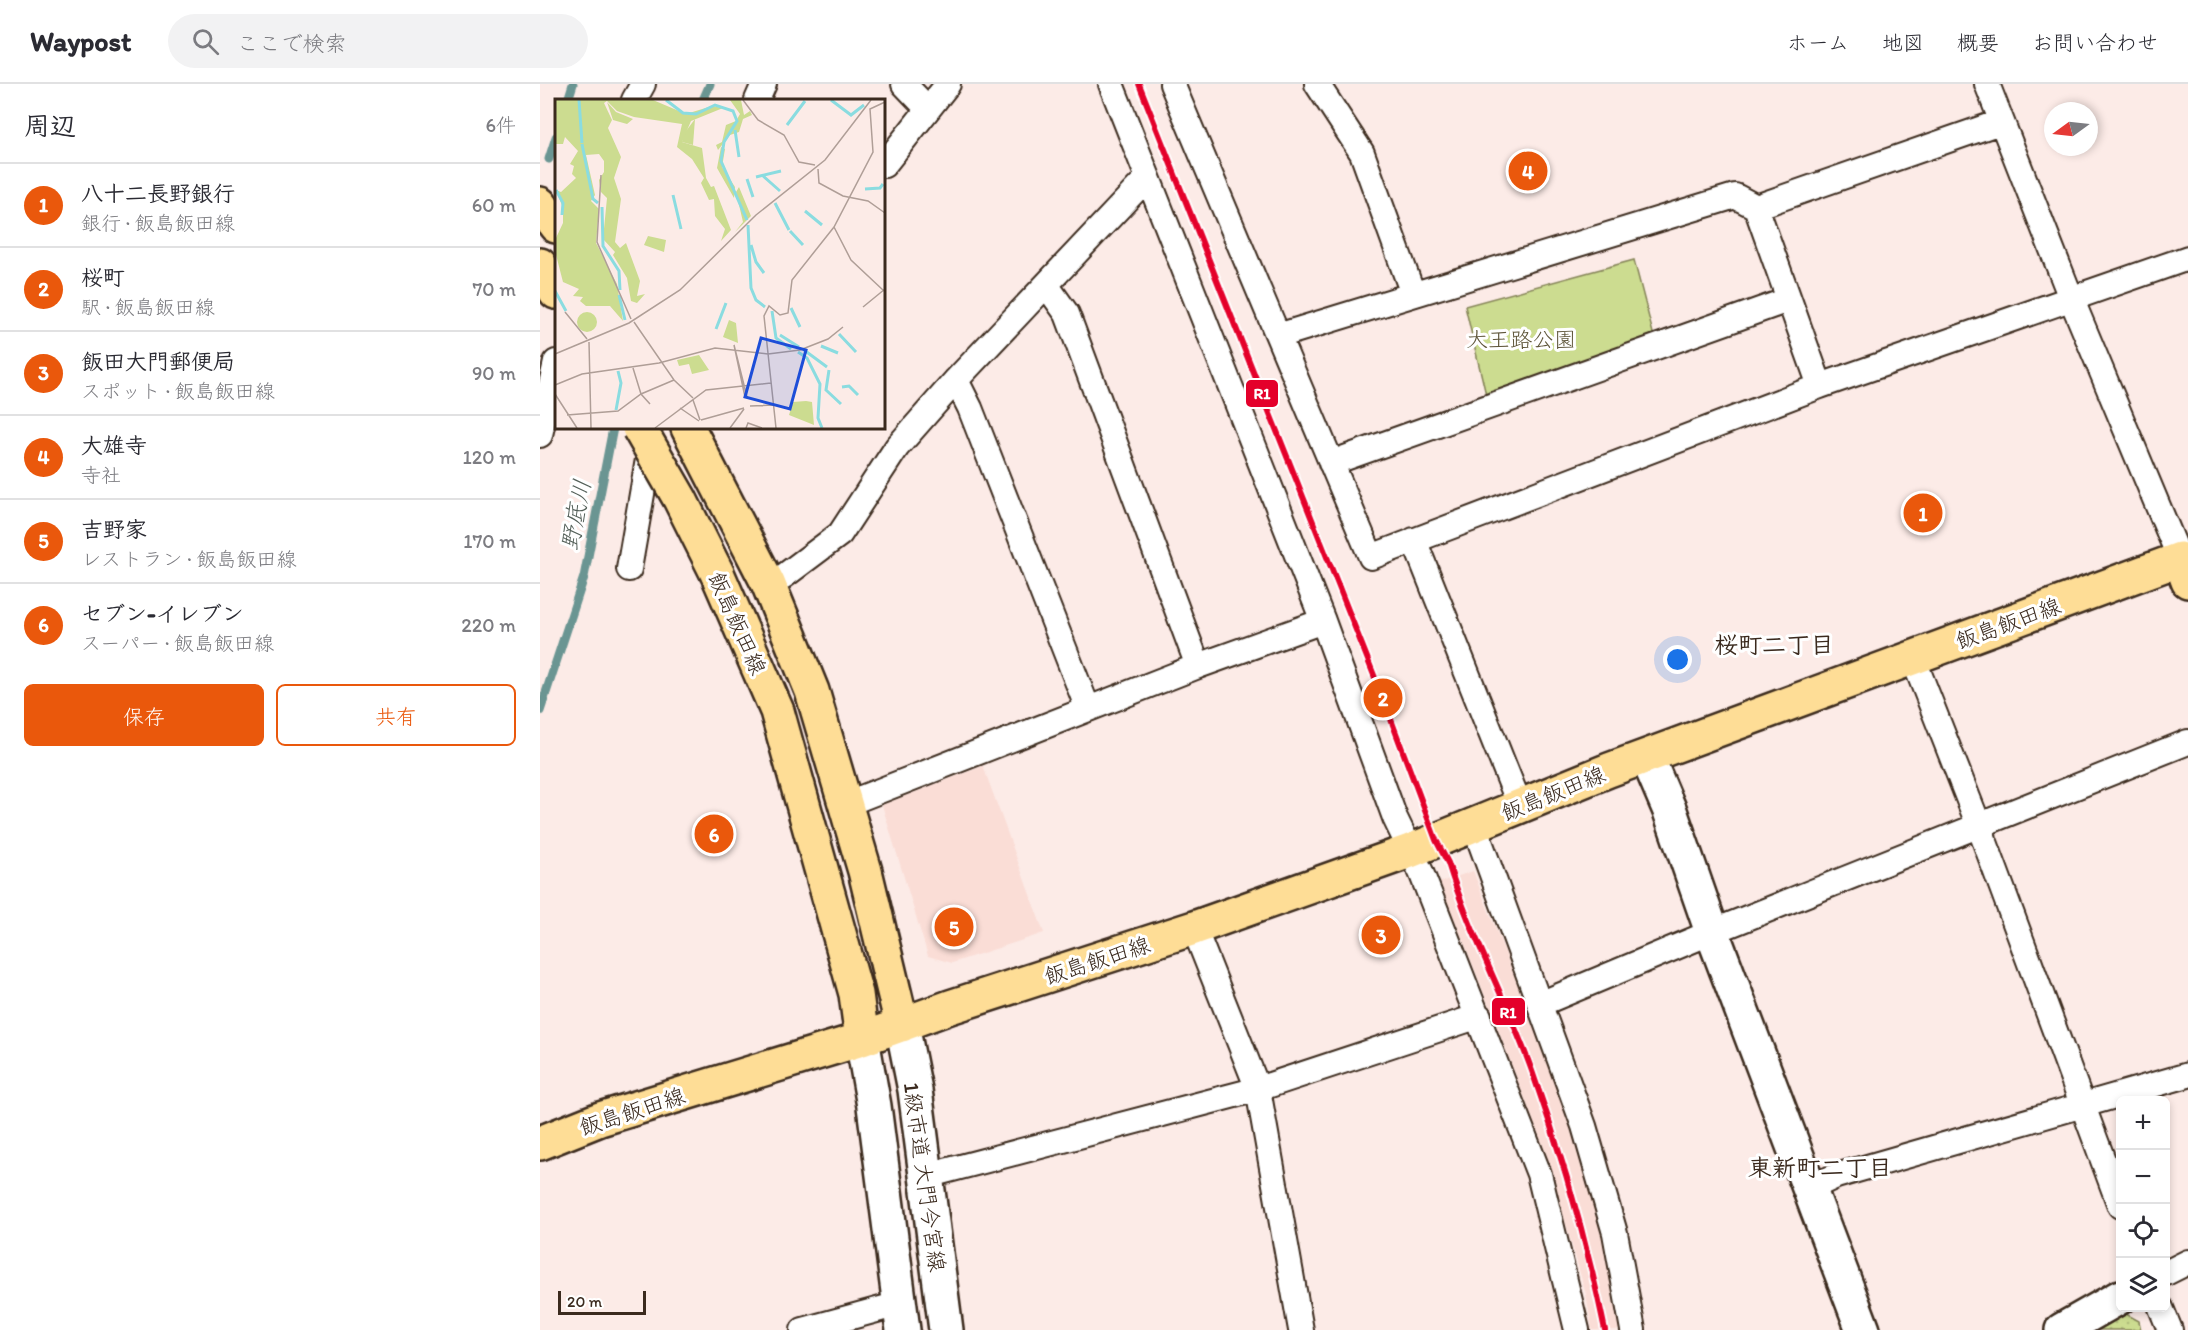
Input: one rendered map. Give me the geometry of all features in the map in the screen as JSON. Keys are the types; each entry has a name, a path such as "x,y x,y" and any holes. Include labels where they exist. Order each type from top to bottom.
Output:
{"main road":[{"path":"540,204 555,225"},
{"path":"540,265 555,290"},
{"name":"飯島飯田線","path":"640,429 680,499 717,573 777,711 856,994 862,1039"},
{"name":"飯島飯田線","path":"689,429 754,553 812,691 865,871 902,1025"},
{"name":"飯島飯田線","path":"540,1143 600,1119 862,1039 950,1007 1194,928 1410,850 1647,757 1913,658 2186,566"}],"street":[{"path":"635,99 643,84"},
{"path":"756,99 764,84"},
{"path":"904,84 928,110"},
{"path":"885,164 948,84"},
{"path":"1111,84 1323,621 1410,850 1479,1016 1539,1173 1577,1330"},
{"path":"1172,84 1371,557 1820,386 2188,258"},
{"path":"1317,84 1362,153 1413,294"},
{"path":"1987,84 2071,298 2186,566"},
{"path":"1756,207 2000,122"},
{"path":"768,583 784,576 840,534 897,447 956,380 1147,178"},
{"path":"1278,336 1735,196 1756,207 1820,386"},
{"path":"1047,286 1066,314 1198,666"},
{"path":"1331,463 1788,300"},
{"path":"540,435 555,367"},
{"path":"956,380 970,408 1088,709"},
{"path":"629,569 653,429"},
{"path":"1414,540 1520,806"},
{"path":"846,804 1198,666 1323,621"},
{"path":"1913,658 1979,826 2082,1107 2120,1204"},
{"path":"1540,1004 1712,932 2188,742"},
{"path":"1647,757 1670,811 1712,932 1863,1330"},
{"path":"1474,825 1584,1126 1615,1233 1633,1330"},
{"path":"1194,928 1258,1089 1301,1330"},
{"path":"926,1176 1258,1089 1479,1016"},
{"name":"1級市道 大門今宮線","path":"902,1025 915,1090 946,1330"},
{"path":"803,1330 901,1317 874,1106 862,1039"},
{"path":"1808,1188 1836,1176 2188,1075"},
{"path":"2170,1271 2188,1262"},
{"path":"2062,1330 2116,1300"},
{"path":"2163,1312 2170,1330"}],"shaded area":[{"path":"983,766 1044,933 952,963 928,956 882,805"},
{"path":"1473,871 1552,1072 1587,1179 1603,1237 1621,1330 1592,1330 1586,1294 1545,1151 1462,937 1438,883"}],"green space":[{"name":"大王路公園","path":"1634,260 1655,341 1487,399 1465,306"},
{"path":"2126,1314 2139,1321 2141,1330 2089,1330"}],"waterway":[{"path":"568,99 573,84"},
{"name":"野底川","path":"703,99 710,84"},
{"path":"549,159 555,140"},
{"name":"野底川","path":"540,711 584,577 613,429"}],"transit line":[{"name":"R1","path":"1139,84 1383,698 1436,840 1448,863 1467,916 1532,1071 1573,1199 1605,1330"}],"place":[{"name":"大雄寺","path":"1528,171"},
{"name":"八十二長野銀行","path":"1923,513"},
{"name":"桜町","path":"1383,698"},
{"name":"セブン-イレブン","path":"714,834"},
{"name":"吉野家","path":"954,927"},
{"name":"飯田大門郵便局","path":"1381,935"}],"district":[{"name":"桜町二丁目","path":"1774,645"},
{"name":"東新町二丁目","path":"1820,1168"}]}
